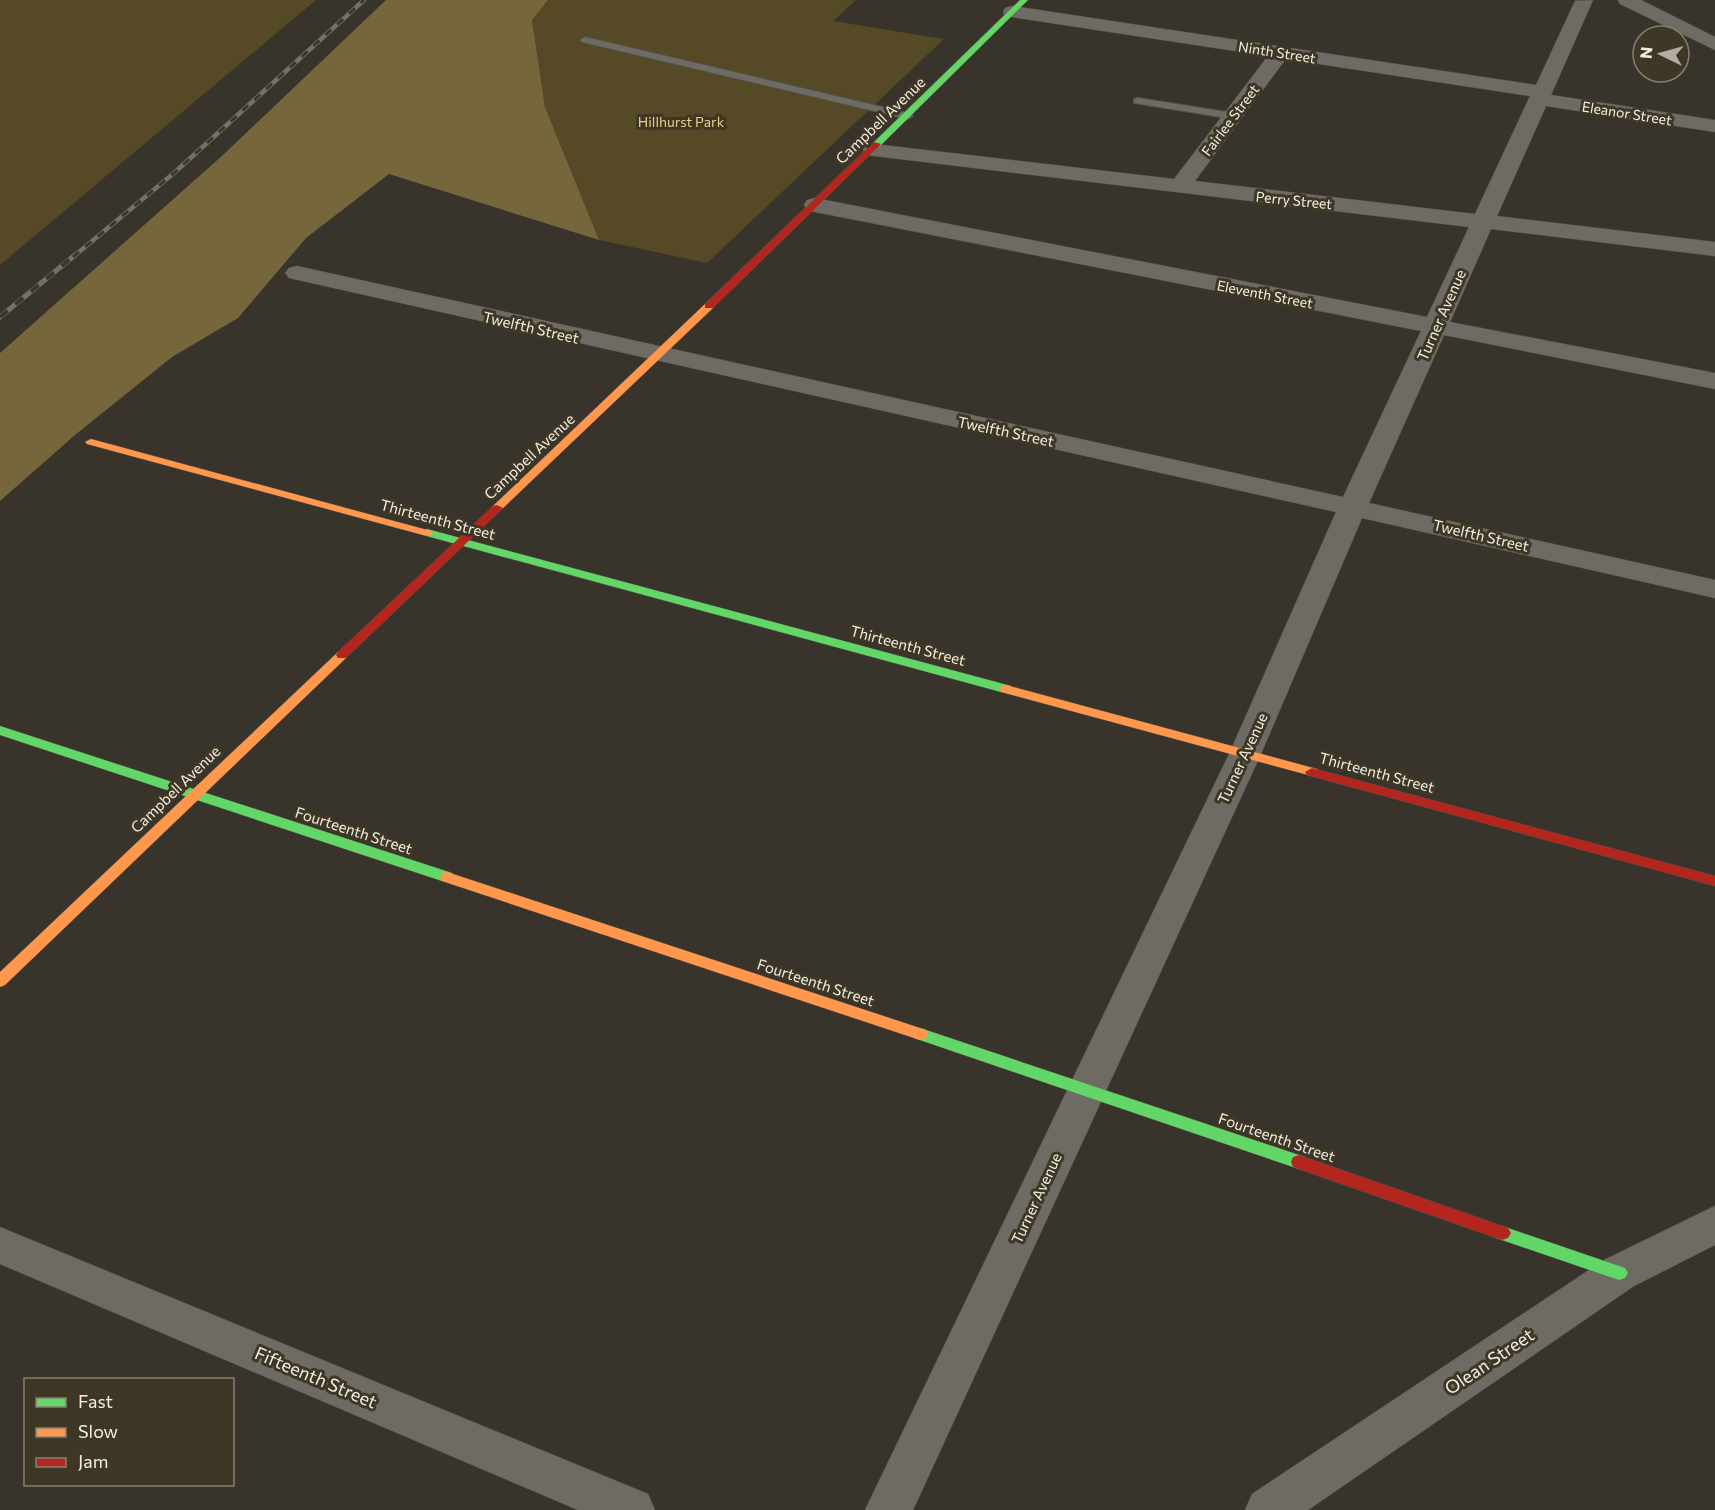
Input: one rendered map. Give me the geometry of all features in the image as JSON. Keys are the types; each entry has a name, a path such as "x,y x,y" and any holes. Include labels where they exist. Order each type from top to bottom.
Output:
{"street":[{"path":"1580,0 1633,3 1715,44"},
{"name":"Turner Avenue","path":"889,1510 1245,754 1353,506 1541,96 1580,0"},
{"name":"Ninth Street","path":"1018,6 1541,96"},
{"name":"Campbell Avenue","path":"0,981 193,794 659,356 874,150 1018,6"},
{"name":"Fairlee Street","path":"1179,187 1281,52"},
{"name":"Eleanor Street","path":"1541,96 1715,126"},
{"name":"Perry Street","path":"874,150 1715,249"},
{"name":"Eleventh Street","path":"815,205 1715,381"},
{"name":"Twelfth Street","path":"297,273 659,356 1353,506 1715,589"},
{"name":"Thirteenth Street","path":"91,442 1715,881"},
{"name":"Fourteenth Street","path":"0,730 1087,1089 1619,1273"},
{"name":"Olean Street","path":"1269,1510 1619,1273 1708,1237"},
{"name":"Fifteenth Street","path":"0,1245 631,1510"}],"lane":[{"path":"585,40 908,116"},
{"path":"1138,101 1233,116"}],"green space":[{"path":"0,0 316,0 0,265"},
{"name":"Hillhurst Park","path":"545,0 856,0 833,21 944,39 707,263 599,240 545,107 532,20"}],"shaded area":[{"path":"386,0 548,0 532,20 545,107 599,240 389,174 306,238 238,318 172,357 75,435 0,501 0,353 223,155"}],"railway":[{"path":"73,257 174,173 364,0"},
{"path":"0,317 75,255"}],"traffic: fast":[{"path":"877,144 1024,0"},
{"path":"427,533 1006,689"},
{"path":"0,730 447,877"},
{"path":"920,1034 1299,1162"},
{"path":"1502,1233 1619,1273"}],"traffic: slow":[{"path":"497,508 709,306"},
{"path":"91,442 427,533"},
{"path":"0,981 342,655"},
{"path":"1006,689 1312,772"},
{"path":"447,877 920,1034"}],"traffic: jam":[{"path":"709,306 877,144"},
{"path":"342,655 497,508"},
{"path":"1312,772 1715,881"},
{"path":"1299,1162 1502,1233"}]}
